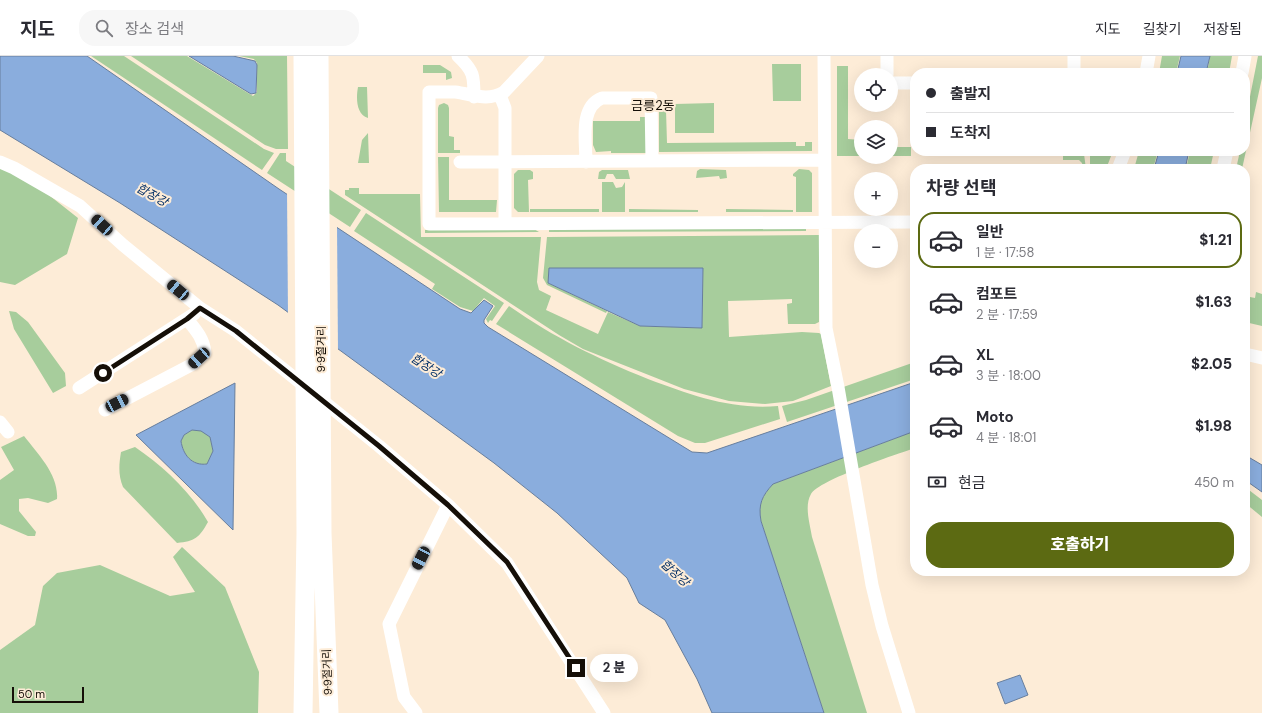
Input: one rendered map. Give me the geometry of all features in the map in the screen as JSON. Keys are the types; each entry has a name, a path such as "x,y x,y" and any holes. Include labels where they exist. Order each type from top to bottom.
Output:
{"highway":[{"name":"9·9절거리","path":"303,56 312,153"},
{"name":"9·9절거리","path":"303,713 313,435 312,153 319,56"},
{"name":"9·9절거리","path":"313,435 322,533 329,713"}],"street":[{"path":"458,56 470,68 473,74 474,97"},
{"path":"538,56 500,94 490,97 474,97 456,92 429,92 430,224 824,224 910,222"},
{"path":"824,56 824,224 826,328 838,387 871,577 882,626 909,713"},
{"path":"887,56 887,68"},
{"path":"1074,56 1074,68"},
{"path":"1147,68 1149,56"},
{"path":"1243,68 1245,56"},
{"path":"898,83 910,83"},
{"path":"500,94 505,108 505,223"},
{"path":"586,162 587,112 597,100 602,98 651,98 652,161"},
{"path":"460,162 824,160"},
{"path":"0,162 14,168 80,206 123,245 200,308 236,331 379,446 448,505 507,562 604,713"},
{"path":"79,388 187,319 200,308"},
{"path":"104,410 193,364 205,353 204,345 198,332 187,319"},
{"path":"1250,355 1262,358"},
{"path":"416,713 404,697 389,624 448,505"}],"green space":[{"path":"91,56 124,56 264,149 274,153 262,170"},
{"path":"131,56 187,56 253,96 257,92 257,63 254,59 239,56 287,56 288,149 276,149 265,145"},
{"path":"1162,56 1180,56 1177,68 1160,68"},
{"path":"1210,56 1232,56 1230,68 1208,68"},
{"path":"1258,56 1262,56 1262,78 1250,133 1250,97"},
{"path":"772,64 801,64 801,101 773,101"},
{"path":"423,65 440,65 451,72 452,78 446,80 446,73 423,73"},
{"path":"837,66 848,66 848,139 854,139 854,156 837,156"},
{"path":"358,87 367,87 368,118 361,113 359,109 357,101"},
{"path":"444,103 448,105 449,108 449,136 454,137 454,150 460,150 460,153 438,153 438,108 439,105"},
{"path":"659,103 672,103 672,109 666,110 667,143 796,142 796,146 805,146 805,142 812,142 812,151 659,152"},
{"path":"714,103 714,133 675,133 675,104"},
{"path":"640,117 646,117 647,153 611,153 611,151 596,152 593,145 593,121 640,121"},
{"path":"368,133 369,163 358,163 362,140"},
{"path":"898,147 910,147 910,156 898,156"},
{"path":"280,153 286,153 286,161 361,210 350,227 267,173"},
{"path":"1063,156 1084,156 1085,164 1082,164 1079,160 1063,160"},
{"path":"1090,156 1111,156 1108,164 1090,164"},
{"path":"1138,156 1157,156 1154,164 1135,164"},
{"path":"1189,156 1213,156 1211,164 1187,164"},
{"path":"1239,156 1245,156 1243,164 1237,164"},
{"path":"438,157 449,157 449,200 497,200 496,212 439,212"},
{"path":"0,167 40,188 78,218 67,254 15,285 0,282"},
{"path":"700,169 726,170 727,178 720,179 719,176 696,178 697,171"},
{"path":"799,169 809,170 812,173 812,212 796,212 796,177 793,176 793,174"},
{"path":"518,170 530,170 533,172 533,179 528,180 529,212 518,212 514,208 514,174"},
{"path":"602,170 628,170 630,179 616,179 613,174 607,174 605,179 598,179 599,172"},
{"path":"602,182 613,182 616,188 622,187 625,182 625,212 602,212"},
{"path":"349,188 359,188 359,194 420,194 421,237 541,237 537,282 539,290 551,296 546,310 598,334 608,312 640,326 702,328 703,268 548,283 607,311 606,313 547,285 543,278 547,237 819,235 819,322 815,324 788,324 787,304 792,303 792,299 728,301 729,337 802,332 819,333 821,334 831,386 793,401 765,404 729,401 684,389 583,349 559,335 345,195 345,190 349,190"},
{"path":"530,209 599,209 599,212 530,212"},
{"path":"629,209 698,210 698,212 629,212"},
{"path":"726,209 793,210 793,212 726,212"},
{"path":"366,213 504,303 492,321 490,320 488,323 486,319 495,306 484,298 473,311 460,307 432,289 435,284 354,231"},
{"path":"806,228 806,231 549,232 549,229"},
{"path":"534,229 539,232 425,233 425,230"},
{"path":"1256,292 1262,294 1262,326 1250,323 1250,297 1255,298"},
{"path":"509,306 559,338 593,355 648,379 680,391 712,400 744,406 778,406 780,419 705,443 695,443 678,436 496,324"},
{"path":"9,311 16,312 28,322 65,373 66,386 53,393 14,329"},
{"path":"910,364 910,381 787,422 782,406 806,400"},
{"path":"192,430 201,430 210,437 213,451 207,464 193,461 184,451 181,441 184,435"},
{"path":"910,433 910,450 859,468 828,482 817,488 811,494 808,504 808,515 812,537 867,713 824,713 761,521 760,510 762,501 766,492 773,484"},
{"path":"24,436 51,473 57,490 57,499 48,503 28,498 19,499 19,511 36,532 35,536 28,536 0,524 0,480 14,470 1,447"},
{"path":"135,447 176,480 201,511 208,522 196,538 177,543 123,487 119,470 121,452"},
{"path":"1250,491 1262,500 1262,517 1250,507"},
{"path":"182,547 225,587 259,672 258,713 0,713 0,650 35,625 43,586 57,573 100,565 170,596 195,592 173,557"}],"water":[{"name":"합장강","path":"0,56 87,56 279,189 460,309 471,313 484,300 493,306 484,320 484,323 488,327 692,452 707,453 910,384 910,433 773,484 766,492 762,501 760,510 761,521 824,713 712,713 697,679 665,620 639,603 627,578 557,513 494,463 278,305 120,203 0,130"},
{"path":"189,56 233,56 255,61 257,65 256,93 251,94"},
{"path":"1181,56 1210,56 1207,68 1178,68"},
{"path":"1158,156 1188,156 1186,164 1155,164"},
{"path":"549,268 703,268 702,328 640,326 548,283"},
{"path":"235,383 233,530 136,435","holes":["192,430 201,431 210,437 213,451 207,464 197,463 189,458 184,451 181,441 184,435"]},
{"path":"1250,458 1262,465 1262,492 1250,484"},
{"path":"1020,675 1028,695 1005,704 997,683"}],"pier":[{"path":"287,191 337,225 338,352 288,315"}],"district":[{"name":"금릉2동","path":"653,105"}],"route":[{"path":"103,373 187,319 200,308 236,331 379,446 448,505 507,562 576,668"}]}
